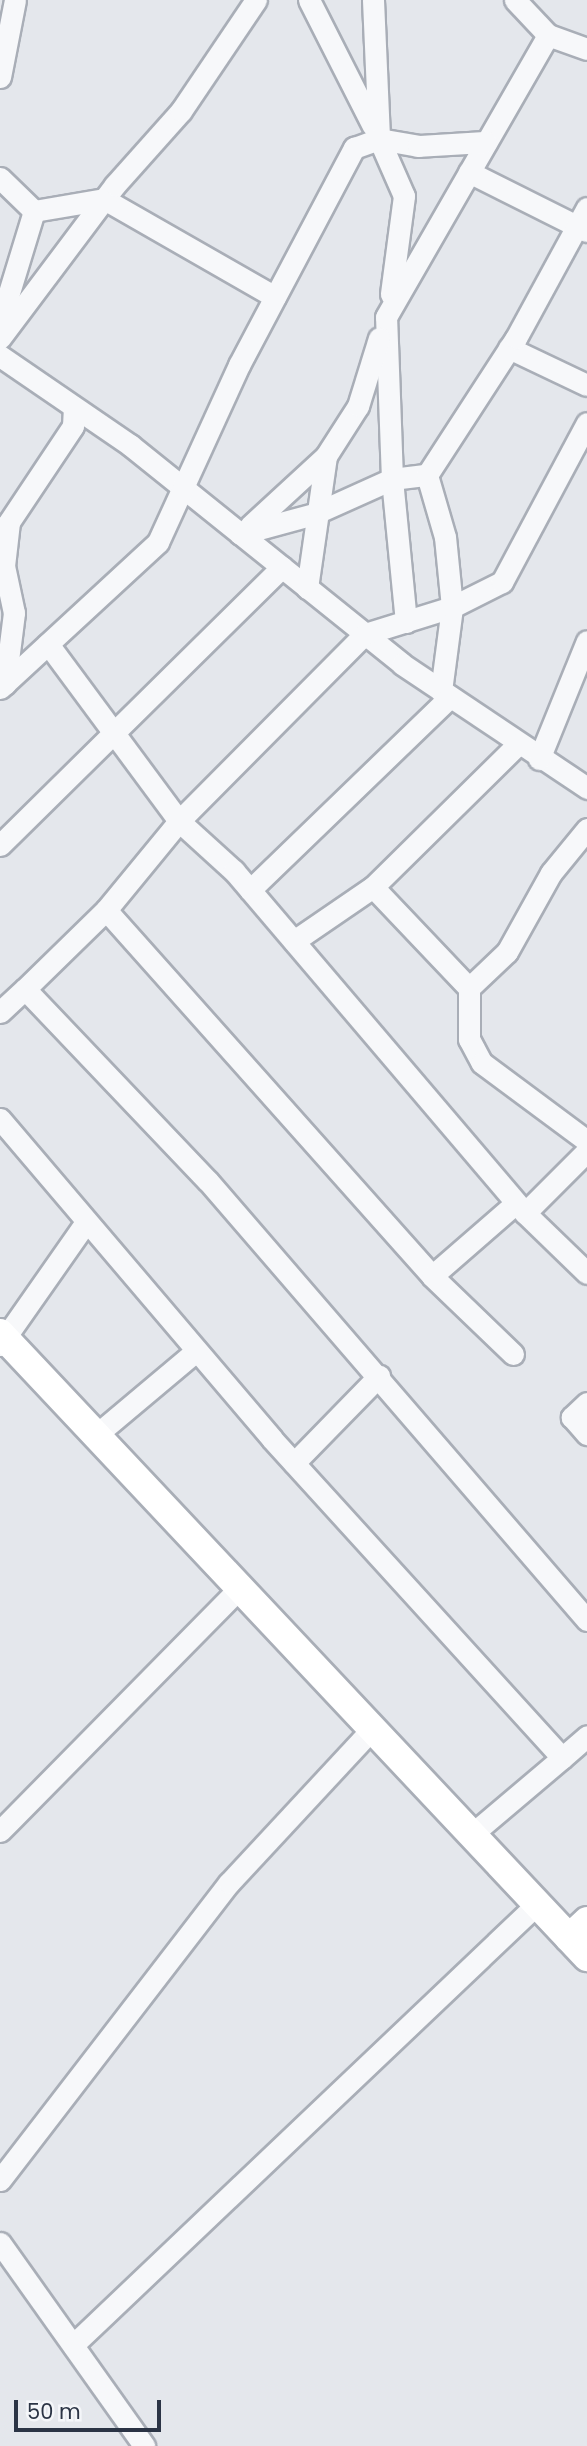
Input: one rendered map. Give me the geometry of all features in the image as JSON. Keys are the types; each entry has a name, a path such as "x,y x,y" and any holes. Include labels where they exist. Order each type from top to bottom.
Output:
{"street":[{"path":"0,77 15,0"},
{"path":"0,338 104,199 181,111 256,0"},
{"path":"240,534 326,456 358,406 386,317 399,263 404,196 379,139 309,0"},
{"path":"373,0 379,139"},
{"path":"515,0 548,35 587,49"},
{"path":"406,622 392,479 386,317 548,35"},
{"path":"2,686 158,542 181,487 275,296 354,148 379,139 418,146 486,142"},
{"path":"250,890 446,694 452,607 445,537 427,475 509,348 584,221 469,173"},
{"path":"0,178 34,211"},
{"path":"34,211 104,199 275,296"},
{"path":"0,322 34,211"},
{"path":"509,348 587,385"},
{"path":"2,361 74,408 181,487 365,634 446,694 539,759 587,788"},
{"path":"2,686 14,613 4,566 5,525 72,426 74,408"},
{"path":"0,1012 106,910 179,821 365,634 452,607 502,582 579,455 587,424"},
{"path":"307,588 314,514 326,456"},
{"path":"240,534 314,514 392,479 427,475"},
{"path":"0,845 114,730 282,568"},
{"path":"539,759 587,641"},
{"path":"48,644 179,821 199,833 520,1208 587,1273"},
{"path":"294,941 373,887 518,744"},
{"path":"469,988 507,952 551,873 587,829"},
{"path":"373,887 469,988 469,1039 482,1063 587,1141"},
{"path":"106,910 432,1276 513,1354"},
{"path":"25,989 208,1181 587,1620"},
{"path":"0,1119 294,1463 562,1758"},
{"path":"432,1276 520,1208 587,1151"},
{"path":"86,1222 2,1339 96,1435 537,1904 581,1938"},
{"path":"96,1435 196,1351"},
{"path":"294,1463 379,1376"},
{"path":"587,1403 572,1417 587,1434"},
{"path":"0,1831 240,1588"},
{"path":"0,2180 229,1883 372,1729"},
{"path":"472,1834 587,1736"},
{"path":"73,2344 537,1904"},
{"path":"0,2244 144,2446"}]}
